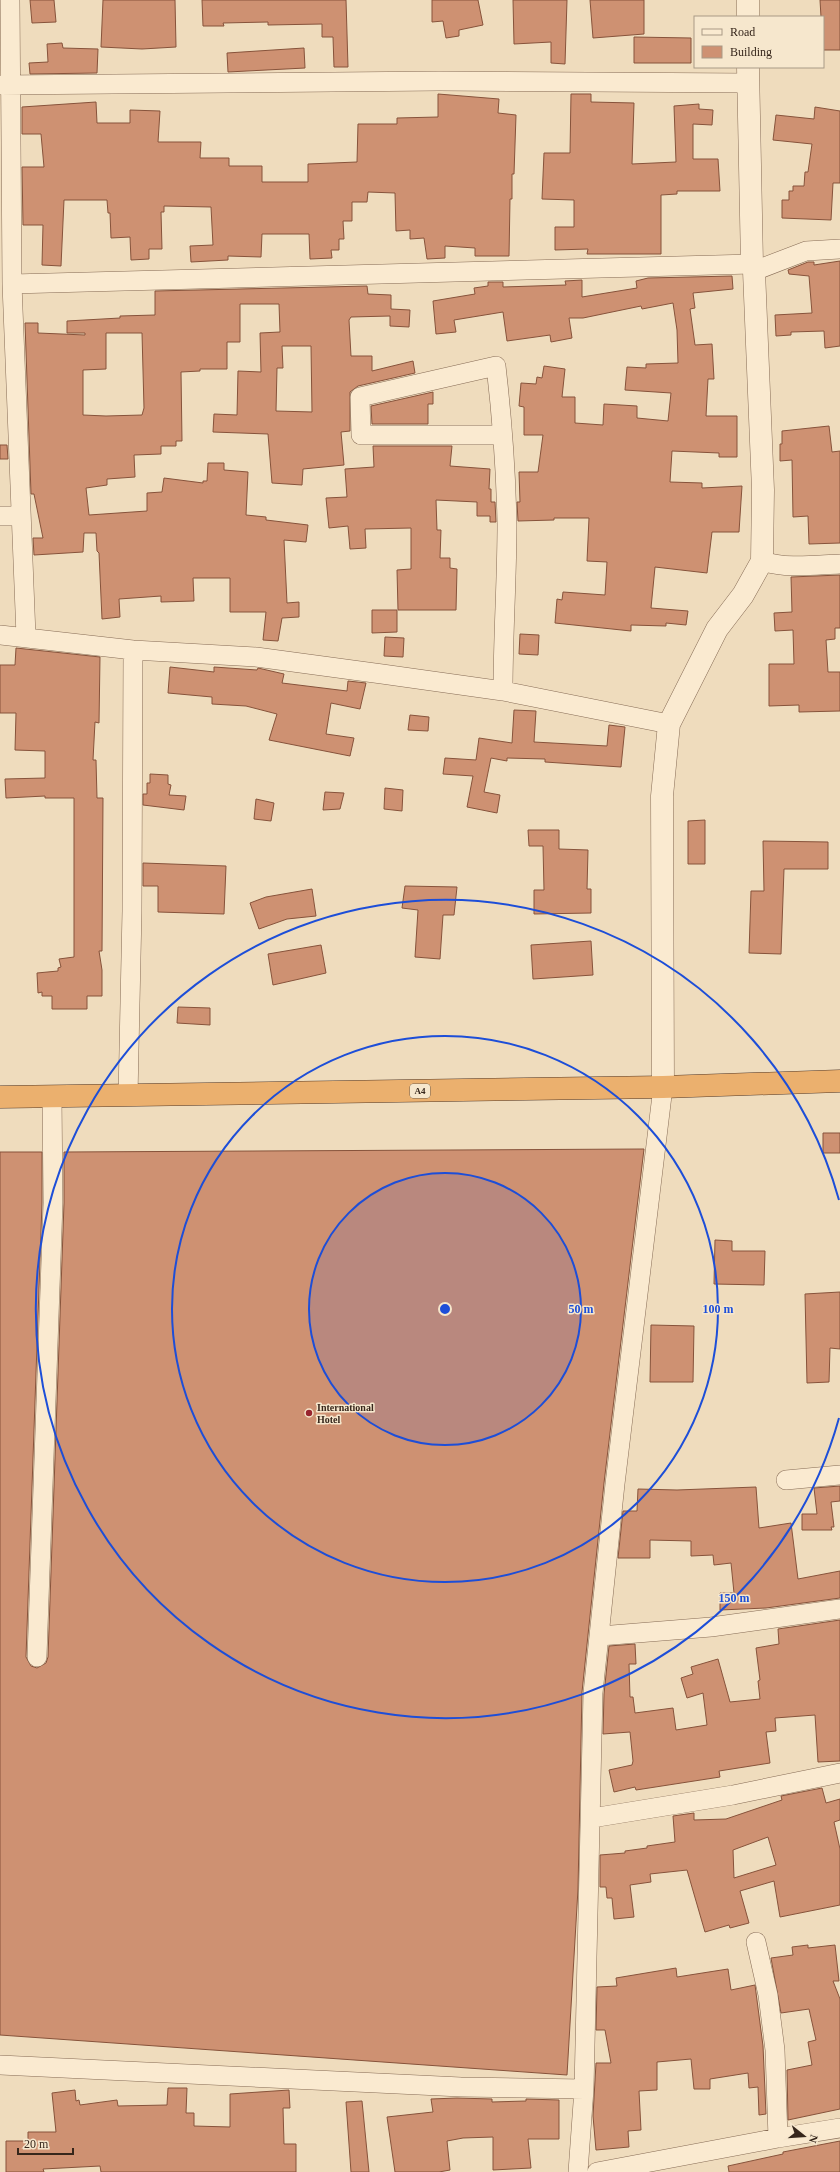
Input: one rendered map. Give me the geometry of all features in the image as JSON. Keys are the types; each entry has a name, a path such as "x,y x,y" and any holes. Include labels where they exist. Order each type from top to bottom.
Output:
{"highway":[{"name":"A4","path":"0,1097 663,1087 840,1081"}],"street":[{"path":"10,0 5,85 6,196 12,284 7,318 21,516 26,636"},
{"path":"748,0 748,16"},
{"path":"5,85 439,81 748,75 753,267 763,490 762,561 743,595 717,629 669,724 662,796 663,1087 615,1484 593,1692 592,1818 585,1982 584,2089 578,2172"},
{"path":"12,284 753,267 806,251 840,249"},
{"path":"501,435 361,435 360,397 496,366 501,435 507,524 503,691"},
{"path":"0,516 21,516"},
{"path":"762,561 773,565 800,566 840,564"},
{"path":"0,634 133,650 256,658 503,691 669,724"},
{"path":"128,1096 132,903 133,650"},
{"path":"37,1657 53,1203 52,1096"},
{"path":"786,1480 840,1475"},
{"path":"600,1636 711,1627 840,1609"},
{"path":"592,1818 733,1795 840,1773"},
{"path":"756,1942 768,1994 775,2050 778,2138"},
{"path":"0,2065 461,2087 584,2089"},
{"path":"597,2172 778,2138 840,2128"}],"building":[{"path":"30,0 54,0 56,22 32,23"},
{"path":"103,0 175,0 176,47 142,49 101,47"},
{"path":"202,0 346,0 348,67 334,67 333,37 322,37 322,24 268,25 268,22 223,23 224,26 203,26"},
{"path":"432,0 478,0 483,25 459,30 459,36 446,38 443,21 432,22"},
{"path":"513,0 567,0 565,64 551,63 551,42 514,44"},
{"path":"590,0 644,0 644,34 593,38"},
{"path":"820,0 840,0 840,50 824,50 824,16 821,16"},
{"path":"634,37 691,38 691,63 634,63"},
{"path":"62,43 63,48 98,49 97,73 30,74 29,63 48,62 47,44"},
{"path":"304,48 305,68 228,72 227,53"},
{"path":"438,94 499,99 498,113 516,115 514,174 512,174 512,199 510,199 509,256 475,256 475,248 445,246 445,258 427,259 424,238 410,239 410,230 396,231 395,193 368,192 367,202 352,202 352,221 343,221 344,239 339,239 339,250 331,250 332,258 310,259 309,234 262,234 261,257 228,256 228,260 191,262 190,246 213,245 211,207 164,206 164,212 161,212 162,249 149,249 149,259 131,260 130,237 111,238 110,213 108,213 107,200 64,200 61,266 42,265 43,225 23,225 22,167 44,167 41,134 22,134 22,107 96,102 97,123 130,123 130,110 160,111 158,142 201,142 200,158 229,158 229,166 262,166 262,182 308,182 308,164 357,162 358,124 397,124 397,118 438,117"},
{"path":"571,94 591,94 591,102 634,103 632,164 676,162 674,106 699,104 699,109 713,110 712,125 693,124 693,159 718,159 720,191 677,191 677,194 661,195 661,254 587,254 588,249 555,250 555,227 574,227 574,200 542,199 544,153 570,153"},
{"path":"815,107 840,111 840,183 833,183 831,220 782,218 782,200 789,200 789,191 793,191 793,186 804,186 805,172 808,172 812,144 773,140 776,115 814,119"},
{"path":"840,261 840,346 825,348 824,331 791,332 791,335 776,336 775,315 812,313 809,276 789,274 788,270 808,262 814,262 814,265"},
{"path":"732,276 733,289 693,293 695,308 690,309 695,345 712,344 714,379 708,379 706,416 737,416 737,457 719,457 719,453 672,451 670,482 702,483 702,488 742,486 739,532 712,532 707,573 655,567 651,608 688,611 686,625 666,623 666,626 631,625 631,631 555,623 557,599 562,600 563,592 605,595 607,562 587,561 589,518 554,518 554,520 518,521 517,502 520,502 519,472 538,472 543,435 524,435 524,407 519,406 521,383 536,384 537,377 542,378 544,366 565,369 562,397 575,397 575,423 603,425 604,404 637,406 637,418 668,421 671,393 625,390 627,367 646,368 646,364 678,363 677,330 673,303 642,309 641,306 583,318 569,318 572,338 551,342 550,335 507,341 503,312 454,320 456,332 436,334 433,301 475,294 474,288 488,286 488,282 503,282 503,287 566,285 565,281 582,280 582,297 637,288 636,281 648,278"},
{"path":"367,286 368,294 391,295 391,309 410,310 409,327 390,326 390,316 351,317 349,320 351,356 372,356 372,371 413,361 415,373 358,386 350,392 350,431 341,432 344,465 303,469 302,485 272,483 268,434 213,432 214,414 237,415 238,371 261,372 260,333 280,332 279,304 240,304 240,342 227,342 227,369 200,369 200,371 181,372 182,441 176,441 176,446 161,446 161,454 134,455 135,477 107,479 107,485 86,488 89,515 147,511 147,493 162,492 164,478 203,483 203,481 207,481 208,463 224,463 224,470 248,472 246,515 266,517 266,520 308,525 306,542 284,540 287,603 299,602 299,617 282,618 278,641 263,640 266,612 230,612 230,578 193,578 194,601 161,602 161,596 119,599 120,617 102,619 99,553 97,551 96,533 84,533 83,552 34,555 33,538 43,538 34,494 31,494 25,323 38,323 38,333 85,335 85,333 67,333 67,321 120,318 120,316 155,315 155,291","holes":["106,333 142,333 144,408 142,415 83,415 83,370 106,369","282,346 311,346 312,412 276,411 277,368 283,368"]},
{"path":"433,392 433,404 428,404 428,424 372,424 371,406"},
{"path":"829,426 832,452 840,451 840,543 809,544 808,516 793,517 792,460 780,461 782,431"},
{"path":"0,445 7,445 8,459 0,459"},
{"path":"373,446 452,446 450,466 490,469 489,489 491,489 491,502 495,502 496,522 490,522 490,516 477,516 477,502 436,500 437,530 441,530 440,558 450,558 450,568 457,569 456,610 398,610 397,570 411,569 411,528 365,529 366,548 350,549 348,526 329,528 326,498 347,497 345,469 374,467"},
{"path":"840,575 840,628 835,628 835,639 826,640 828,672 840,672 840,711 799,712 799,705 769,706 769,664 794,664 793,630 775,631 774,613 792,612 791,577"},
{"path":"372,610 397,610 397,632 372,633"},
{"path":"520,634 539,635 538,655 519,654"},
{"path":"385,637 404,638 403,657 384,656"},
{"path":"16,648 100,657 99,723 95,722 93,760 96,760 97,798 103,798 102,951 99,951 102,970 102,996 87,996 87,1009 52,1009 52,996 42,996 42,992 38,993 37,973 58,971 58,968 61,967 59,959 74,957 74,798 45,798 45,796 6,798 5,779 45,778 45,751 15,750 16,713 0,713 0,665 15,665"},
{"path":"170,667 214,672 214,667 257,670 258,668 284,674 282,683 347,691 348,681 366,683 360,709 331,703 326,734 354,738 350,756 269,740 277,714 246,706 212,704 212,697 168,693"},
{"path":"514,710 536,711 534,742 607,746 609,725 625,727 621,767 545,762 545,759 507,758 507,761 491,758 484,792 500,795 497,813 467,807 473,776 443,774 445,758 476,760 479,738 512,743"},
{"path":"410,715 429,717 428,731 408,730"},
{"path":"150,774 168,775 168,784 171,785 169,795 186,796 184,810 143,805 143,794 147,794 147,783 150,783"},
{"path":"385,788 403,790 402,811 384,809"},
{"path":"325,792 344,793 340,809 323,810"},
{"path":"256,799 274,803 271,821 254,819"},
{"path":"705,820 705,864 688,864 688,821"},
{"path":"528,830 559,830 559,849 588,850 587,889 591,889 591,913 534,914 534,890 544,890 543,846 529,846"},
{"path":"763,841 828,842 828,869 784,869 781,954 749,953 751,891 764,891"},
{"path":"143,863 226,866 224,914 158,912 158,886 143,886"},
{"path":"405,886 457,887 454,915 443,915 440,959 415,957 418,910 402,908"},
{"path":"312,889 316,916 287,919 259,929 250,903 266,897"},
{"path":"591,941 593,975 533,979 531,945"},
{"path":"321,945 326,973 273,985 268,954"},
{"path":"178,1007 210,1008 210,1025 177,1023"},
{"path":"823,1133 840,1133 840,1153 823,1153"},
{"name":"International Hotel","path":"644,1149 604,1483 582,1692 578,1889 567,2075 0,2035 0,1152 42,1152 42,1203 26,1657 31,1666 37,1668 46,1663 48,1657 64,1203 64,1152"},
{"path":"715,1240 732,1241 732,1251 765,1251 764,1285 714,1284"},
{"path":"840,1292 840,1349 830,1348 829,1382 807,1383 805,1294"},
{"path":"651,1325 694,1326 693,1382 650,1382"},
{"path":"840,1486 840,1501 831,1502 834,1527 831,1527 832,1530 802,1530 802,1514 817,1514 814,1488"},
{"path":"756,1487 759,1528 791,1523 798,1579 840,1571 840,1598 766,1608 720,1610 720,1593 734,1593 731,1563 714,1565 713,1555 691,1556 691,1541 650,1540 650,1558 618,1558 623,1511 637,1511 638,1489 677,1490"},
{"path":"840,1620 840,1761 818,1762 815,1715 775,1718 776,1731 766,1732 770,1763 719,1771 720,1777 636,1790 635,1787 614,1792 609,1770 632,1765 633,1761 630,1732 603,1734 604,1694 609,1646 635,1644 636,1664 629,1664 630,1697 633,1697 635,1713 673,1708 676,1730 707,1725 703,1693 687,1698 681,1678 693,1674 691,1667 718,1659 730,1702 760,1699 758,1681 760,1680 756,1648 779,1644 778,1629"},
{"path":"822,1788 826,1803 840,1799 840,1820 834,1822 840,1849 840,1905 780,1917 774,1881 740,1891 749,1923 730,1928 729,1925 705,1932 687,1870 650,1874 651,1882 630,1885 634,1917 614,1919 612,1898 607,1898 606,1887 600,1887 600,1855 625,1853 625,1851 647,1848 647,1846 675,1842 673,1816 694,1813 694,1820 726,1819 782,1800 781,1796","holes":["768,1837 776,1865 734,1878 733,1850"]},
{"path":"808,1945 808,1948 835,1945 839,1981 833,1981 840,1999 840,2109 788,2120 787,2070 812,2065 808,2042 816,2040 809,2009 781,2013 771,1958 793,1955 792,1947"},
{"path":"676,1968 677,1977 728,1969 731,1990 755,1985 763,2046 766,2114 759,2115 758,2087 749,2088 748,2073 710,2079 710,2089 694,2089 691,2059 657,2062 657,2090 639,2091 641,2130 628,2131 629,2147 596,2150 593,2116 596,2063 611,2063 605,2030 596,2030 597,1987 617,1986 616,1978"},
{"path":"168,2088 187,2088 186,2113 194,2113 194,2126 230,2127 230,2094 289,2090 290,2108 283,2108 284,2144 296,2144 296,2172 101,2172 100,2166 43,2169 44,2172 6,2172 6,2141 28,2141 28,2132 56,2132 52,2093 75,2090 76,2101 79,2100 80,2105 117,2100 118,2106 167,2105"},
{"path":"431,2099 492,2099 492,2102 526,2101 526,2099 559,2100 559,2139 528,2139 531,2168 493,2170 493,2137 463,2138 447,2141 450,2170 439,2172 395,2172 387,2117 433,2112"},
{"path":"362,2101 369,2172 351,2172 346,2102"},
{"path":"840,2141 840,2172 729,2172 728,2166 783,2154 783,2152"}],"place":[{"name":"International Hotel","path":"309,1413"}]}
